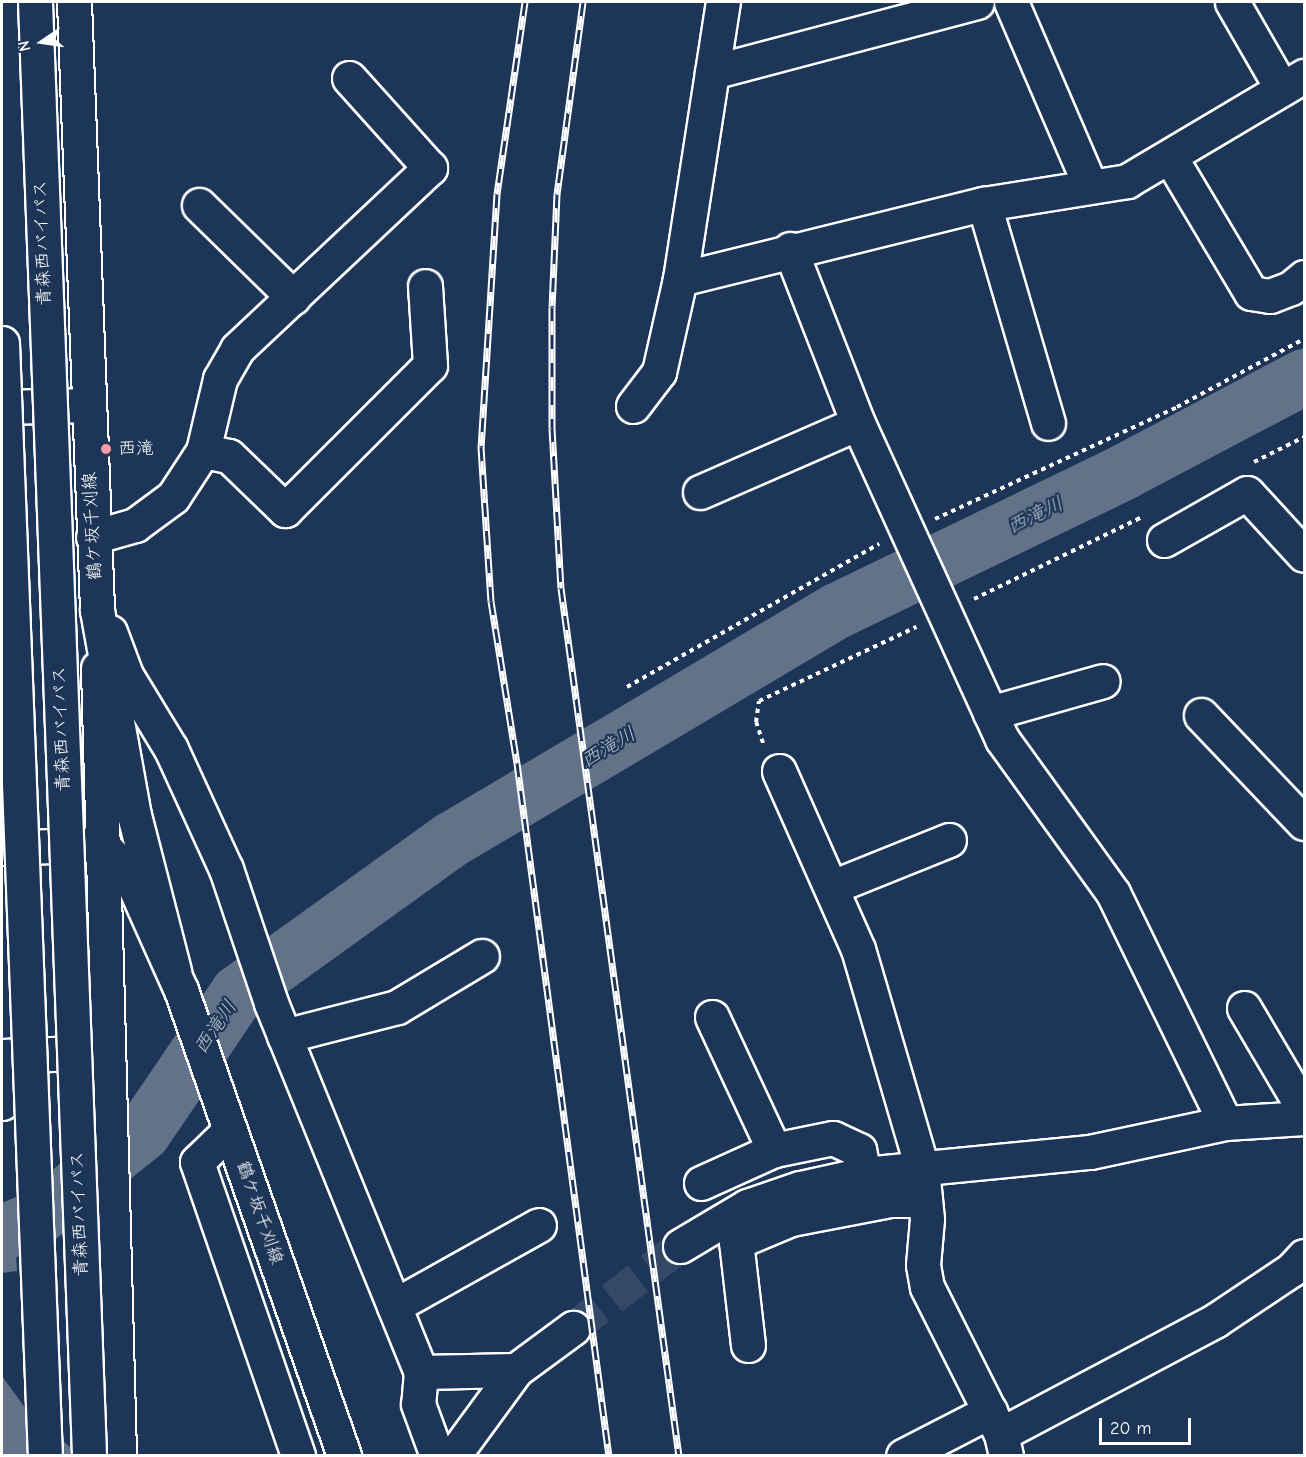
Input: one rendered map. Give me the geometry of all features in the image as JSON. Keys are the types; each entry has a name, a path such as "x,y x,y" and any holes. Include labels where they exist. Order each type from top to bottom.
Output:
{"main road":[{"name":"青森西バイパス","path":"34,2 89,1455"},
{"name":"鶴ケ坂千刈線","path":"74,2 97,603 134,815 177,980 344,1455"},
{"path":"633,406 659,372 680,279 723,2"},
{"path":"712,72 977,2"},
{"path":"1011,2 1090,185"},
{"path":"680,279 790,249 984,204 1090,185 1127,181 1293,82 1232,2"},
{"path":"93,537 135,525 173,497 203,451 220,379 237,349 430,168 349,78"},
{"path":"1170,157 1251,293 1270,296 1291,288 1305,277"},
{"path":"984,204 1048,423"},
{"path":"199,205 293,297"},
{"path":"790,249 858,423 1002,739 1113,892 1225,1123"},
{"path":"203,451 229,456 285,510 430,365 425,286"},
{"path":"2,342 45,1455"},
{"path":"2,407 88,405"},
{"path":"699,492 858,423"},
{"path":"1154,528 1249,478 1303,551"},
{"path":"97,603 104,948 119,1455"},
{"path":"97,603 126,675 203,813 271,1003 421,1372 418,1404 437,1455"},
{"path":"990,713 1103,681"},
{"path":"1201,715 1305,823"},
{"path":"779,771 858,949 922,1168 925,1200 923,1265 927,1287 999,1433"},
{"path":"832,887 949,840"},
{"name":"鶴ケ坂千刈線","path":"102,844 129,874 177,980"},
{"path":"2,849 102,844"},
{"path":"284,1036 398,1006 482,956"},
{"path":"1245,1008 1305,1110"},
{"path":"712,1017 774,1150"},
{"path":"2,1056 107,1051"},
{"path":"2,1062 2,1103"},
{"path":"680,1246 747,1206 800,1188 864,1174 1090,1152 1225,1123 1305,1118"},
{"path":"230,1130 197,1162 298,1455"},
{"path":"701,1183 774,1150 833,1138 859,1150 864,1174"},
{"path":"748,1345 736,1242 791,1219 891,1200 925,1200"},
{"path":"394,1306 539,1225"},
{"path":"903,1455 999,1433 1216,1320 1291,1270 1305,1256"},
{"path":"453,1455 516,1370 573,1328"},
{"path":"421,1372 516,1370"}],"path":[{"path":"627,687 951,513 1177,407 1305,339"},
{"path":"1249,478 1305,437"},
{"path":"779,771 756,722 759,701 943,611 1154,528"}],"water":[{"path":"13,1210 17,1271 2,1273 2,1214"},
{"path":"2,1376 23,1405 79,1455 2,1455"}],"waterway":[{"name":"西滝川","path":"2,1233 36,1219 143,1133 238,993 451,840 837,611 1124,472 1304,377"}],"tunnel":[{"path":"573,1328 680,1246"}],"railway":[{"path":"525,2 497,194 481,447 491,601 517,763 609,1456"},
{"path":"583,2 557,194 552,307 552,428 561,588 679,1456"}],"place":[{"name":"西滝","path":"106,449"}]}
